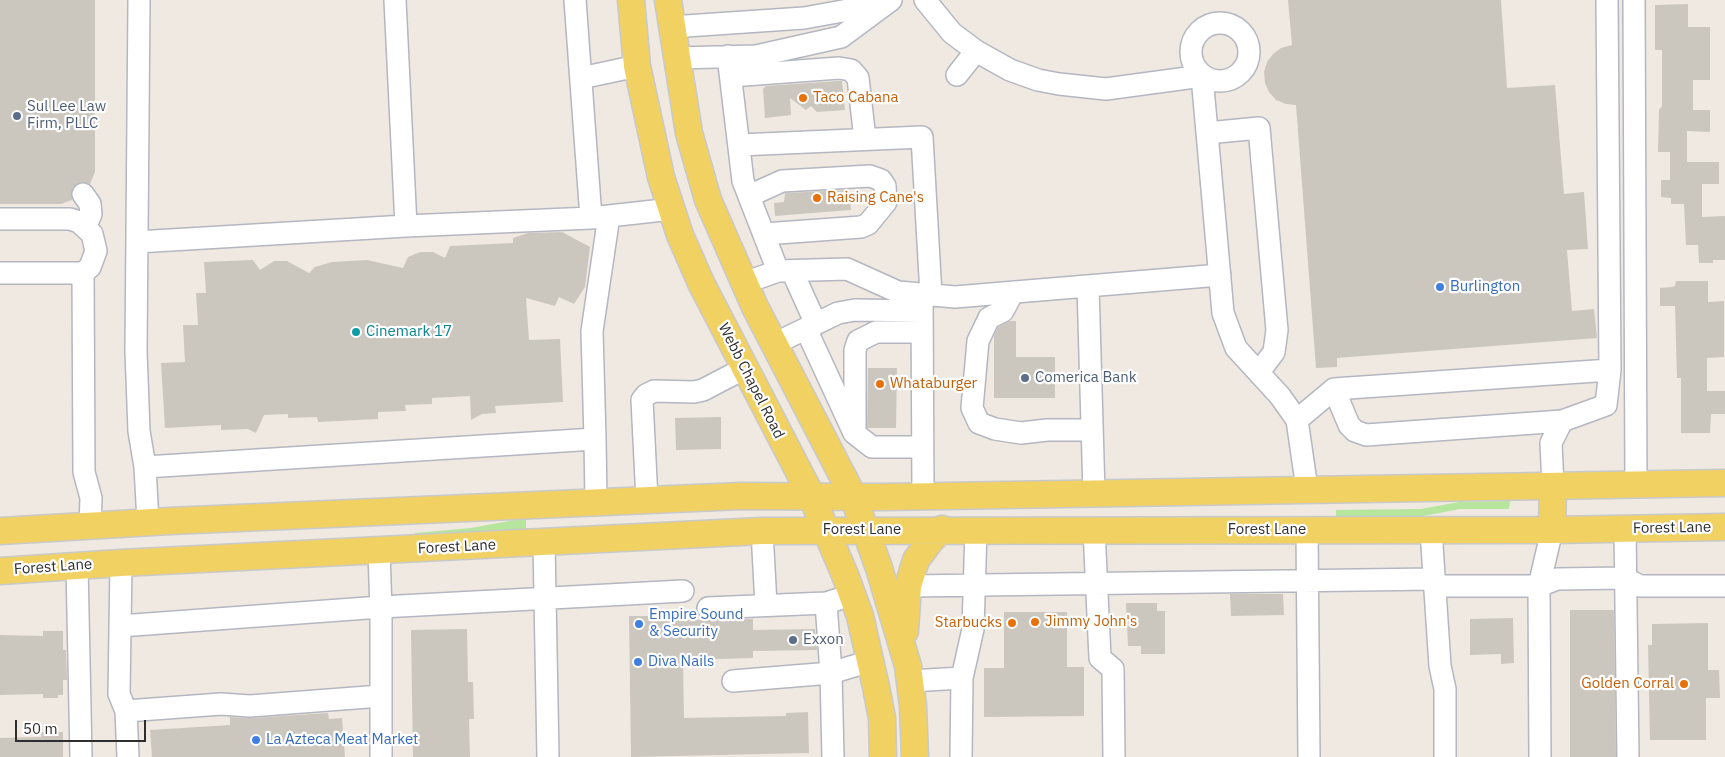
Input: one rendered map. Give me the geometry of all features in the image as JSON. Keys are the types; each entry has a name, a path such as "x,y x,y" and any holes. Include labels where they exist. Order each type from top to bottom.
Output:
{"main road":[{"name":"Webb Chapel Road","path":"631,0 637,66 661,177 701,283 811,496 827,530 852,595 860,616 882,718 883,757"},
{"path":"668,0 689,134 708,200 744,283 853,496 866,530 908,669"},
{"path":"637,66 676,58"},
{"path":"0,531 647,500 1725,483"},
{"path":"1552,530 1553,486"},
{"path":"1306,530 1307,489"},
{"path":"1094,493 1094,529"},
{"path":"377,512 378,551"},
{"path":"159,522 171,560"},
{"name":"Forest Lane","path":"0,571 76,565 762,530 1552,530 1725,527"},
{"path":"915,757 905,615 908,586 916,560 931,540 942,530"}],"lane":[{"path":"139,0 136,362 139,431 145,467 159,522"},
{"path":"395,0 406,226"},
{"path":"575,0 581,78 600,217 592,331 596,502"},
{"path":"671,27 804,18 854,9 875,0"},
{"path":"729,66 756,56 841,37 891,0"},
{"path":"925,0 952,33 976,51 1010,70 1038,80 1106,89 1202,76 1223,313 1236,348 1280,396 1298,420 1307,489"},
{"path":"1334,389 1349,425 1355,431 1366,435 1562,421 1606,405 1610,370 1607,0"},
{"path":"1634,0 1636,484"},
{"path":"957,75 976,51"},
{"path":"676,58 729,66 839,68 851,70 858,78 865,139"},
{"path":"581,78 637,66"},
{"path":"729,66 743,181 766,238 785,271 811,326 854,433 872,447 922,446"},
{"path":"1207,133 1259,128 1277,330 1274,352 1259,372"},
{"path":"739,145 922,137 924,308 923,496"},
{"path":"749,196 782,182 870,176 881,180 887,194 886,202 878,214 868,224 861,227 766,238"},
{"path":"83,194 90,204 91,214 86,226"},
{"path":"137,242 600,217 672,210"},
{"path":"0,219 25,212 70,219 86,226 96,242 96,251 90,267 83,273 0,274"},
{"path":"744,283 785,271 847,269 898,292 924,308"},
{"path":"83,273 84,472 91,498 90,526"},
{"path":"854,433 856,350 858,341 924,308 955,297 1220,275"},
{"path":"1088,286 1094,493"},
{"path":"1013,292 1003,311 989,318 978,341 972,408 979,423 995,429 1021,433 1047,430 1092,430"},
{"path":"774,344 838,313 855,310 924,308"},
{"path":"647,500 642,400 646,395 654,391 694,392 703,390 745,368"},
{"path":"1298,420 1334,389 1610,370"},
{"path":"1553,486 1551,442 1562,421"},
{"path":"145,467 595,439"},
{"path":"1094,529 1100,658 1113,669 1114,757"},
{"path":"1625,529 1628,757"},
{"path":"762,530 766,605"},
{"path":"960,757 962,678 973,629 976,530"},
{"path":"1306,530 1309,757"},
{"path":"1431,530 1440,666 1445,689 1445,757"},
{"path":"1540,757 1539,586 1552,530"},
{"path":"544,542 548,757"},
{"path":"378,551 381,607 381,757"},
{"path":"120,563 119,694 126,711 128,757"},
{"path":"76,565 81,757"},
{"path":"908,586 1307,580 1539,586 1558,579 1625,578 1640,586 1725,586"},
{"path":"120,626 381,607 684,591"},
{"path":"708,608 826,603 852,595"},
{"path":"826,603 831,673 833,757"},
{"path":"734,681 831,673 870,661"},
{"path":"908,669 962,678"},
{"path":"126,711 221,704 250,706 381,696"}],"green space":[{"path":"1510,501 1509,509 1460,509 1418,517 1336,517 1336,510 1421,509 1459,502"},
{"path":"526,518 526,529 416,536 415,533 471,528"}],"building":[{"path":"0,0 95,0 95,172 90,184 81,182 72,188 72,200 61,204 0,204"},
{"path":"1288,0 1501,0 1507,88 1555,85 1564,194 1584,192 1588,249 1567,250 1572,311 1594,309 1597,338 1337,358 1337,367 1316,368 1296,105 1276,100 1269,92 1265,83 1264,72 1267,62 1273,54 1281,48 1292,45"},
{"path":"1688,4 1688,27 1710,27 1710,80 1693,80 1693,110 1710,110 1710,132 1687,131 1687,162 1719,162 1719,184 1702,184 1702,217 1725,216 1725,260 1713,260 1713,263 1699,263 1698,245 1686,245 1684,204 1671,204 1671,198 1661,197 1661,180 1670,180 1670,152 1658,152 1659,110 1662,106 1662,50 1655,50 1655,5"},
{"name":"Taco Cabana","path":"842,81 845,110 817,112 811,106 806,110 790,98 791,115 765,118 763,89 766,86"},
{"name":"Raising Cane's","path":"849,190 851,210 775,216 774,203 784,202 785,193"},
{"name":"Cinemark 17","path":"562,232 590,247 585,287 574,304 559,297 555,306 526,298 529,340 560,339 563,402 495,406 496,413 482,414 471,420 470,396 432,398 432,404 405,405 406,411 378,412 378,419 318,422 317,417 288,418 288,414 264,415 256,433 248,429 221,430 221,425 165,428 161,363 185,362 183,325 198,325 196,293 206,293 204,262 253,260 260,270 274,261 287,261 309,273 315,267 332,262 367,260 403,268 408,257 420,252 433,252 445,258 450,246 513,243 513,238 528,233"},
{"path":"1676,281 1708,281 1708,302 1724,301 1724,357 1707,358 1707,391 1725,391 1725,414 1711,414 1710,433 1681,433 1681,378 1677,378 1675,306 1660,306 1660,288 1675,286"},
{"name":"Comerica Bank","path":"1010,321 1016,321 1016,357 1055,357 1055,398 994,398 994,336 998,327"},
{"name":"Whataburger","path":"868,368 897,368 896,428 867,428"},
{"path":"721,417 721,449 676,450 675,418"},
{"path":"1230,594 1283,594 1284,615 1231,616"},
{"path":"1126,603 1157,603 1157,611 1165,611 1165,654 1141,654 1141,646 1128,646"},
{"path":"1570,610 1614,610 1616,757 1570,757"},
{"path":"1004,612 1067,612 1067,667 1084,667 1084,716 984,717 984,668 1004,668"},
{"path":"629,616 649,616 650,619 682,618 682,620 753,619 753,630 815,629 817,650 753,651 753,658 683,660 684,718 786,716 786,713 808,712 809,753 631,757"},
{"path":"1513,618 1514,663 1501,664 1501,654 1470,655 1470,619"},
{"name":"Golden Corral","path":"1708,623 1708,670 1719,670 1720,698 1706,698 1706,740 1650,740 1648,645 1652,645 1652,624"},
{"path":"467,629 468,682 473,682 474,719 469,719 470,757 413,757 411,630"},
{"path":"43,631 63,631 63,650 66,650 67,680 63,680 63,695 58,695 58,698 43,698 43,694 0,695 0,635 43,636"},
{"path":"328,713 329,719 342,718 345,757 152,757 150,730 230,725 230,717 251,718"},
{"path":"42,732 63,732 63,757 0,757 0,738 41,737"}],"place":[{"name":"Taco Cabana","path":"803,98"},
{"name":"Sul Lee Law Firm, PLLC","path":"17,116"},
{"name":"Raising Cane's","path":"817,198"},
{"name":"Burlington","path":"1440,287"},
{"name":"Cinemark 17","path":"356,332"},
{"name":"Comerica Bank","path":"1025,378"},
{"name":"Whataburger","path":"880,384"},
{"name":"Jimmy John's","path":"1035,622"},
{"name":"Starbucks","path":"1012,623"},
{"name":"Empire Sound & Security","path":"639,624"},
{"name":"Exxon","path":"793,640"},
{"name":"Diva Nails","path":"638,662"},
{"name":"Golden Corral","path":"1684,684"},
{"name":"La Azteca Meat Market","path":"256,740"}]}
